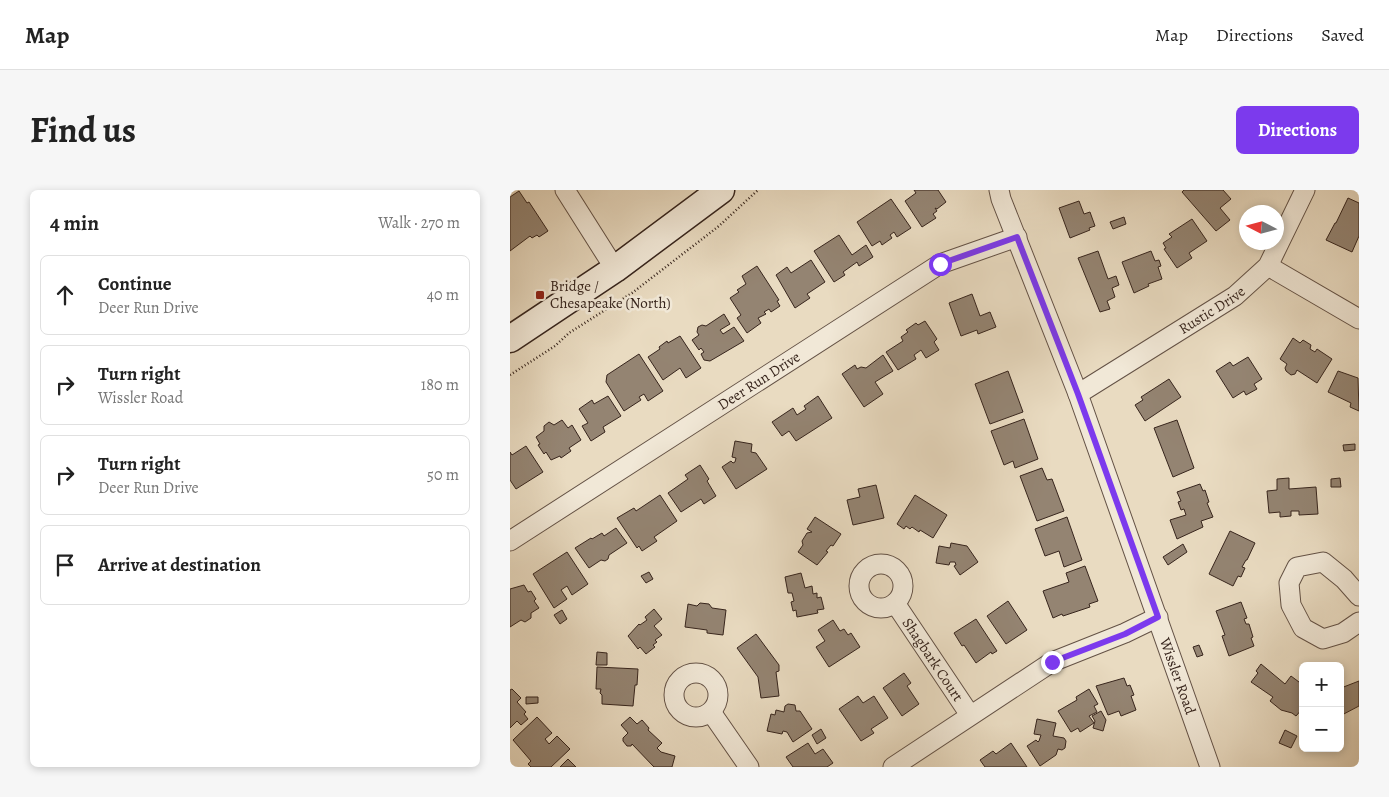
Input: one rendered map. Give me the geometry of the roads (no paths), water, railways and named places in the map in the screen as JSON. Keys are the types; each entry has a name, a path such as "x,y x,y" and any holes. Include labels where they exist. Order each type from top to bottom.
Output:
{"main road":[{"path":"510,339 615,269 721,190"}],"street":[{"path":"566,190 615,269"},
{"name":"Wissler Road","path":"999,190 1078,394 1210,767"},
{"name":"Rustic Drive","path":"1078,394 1235,296 1268,266 1305,190"},
{"name":"Deer Run Drive","path":"510,541 940,264 1017,237"},
{"path":"1268,266 1359,319"},
{"path":"1359,596 1344,579 1323,562 1297,567 1289,583 1292,605 1303,628 1323,639 1342,633 1359,622"},
{"name":"Shagbark Court","path":"895,603 970,715"},
{"path":"893,767 1052,662 1125,634 1158,617"},
{"path":"711,712 749,767"}],"place":[{"name":"Bridge / Chesapeake (North)","path":"540,295"}]}
